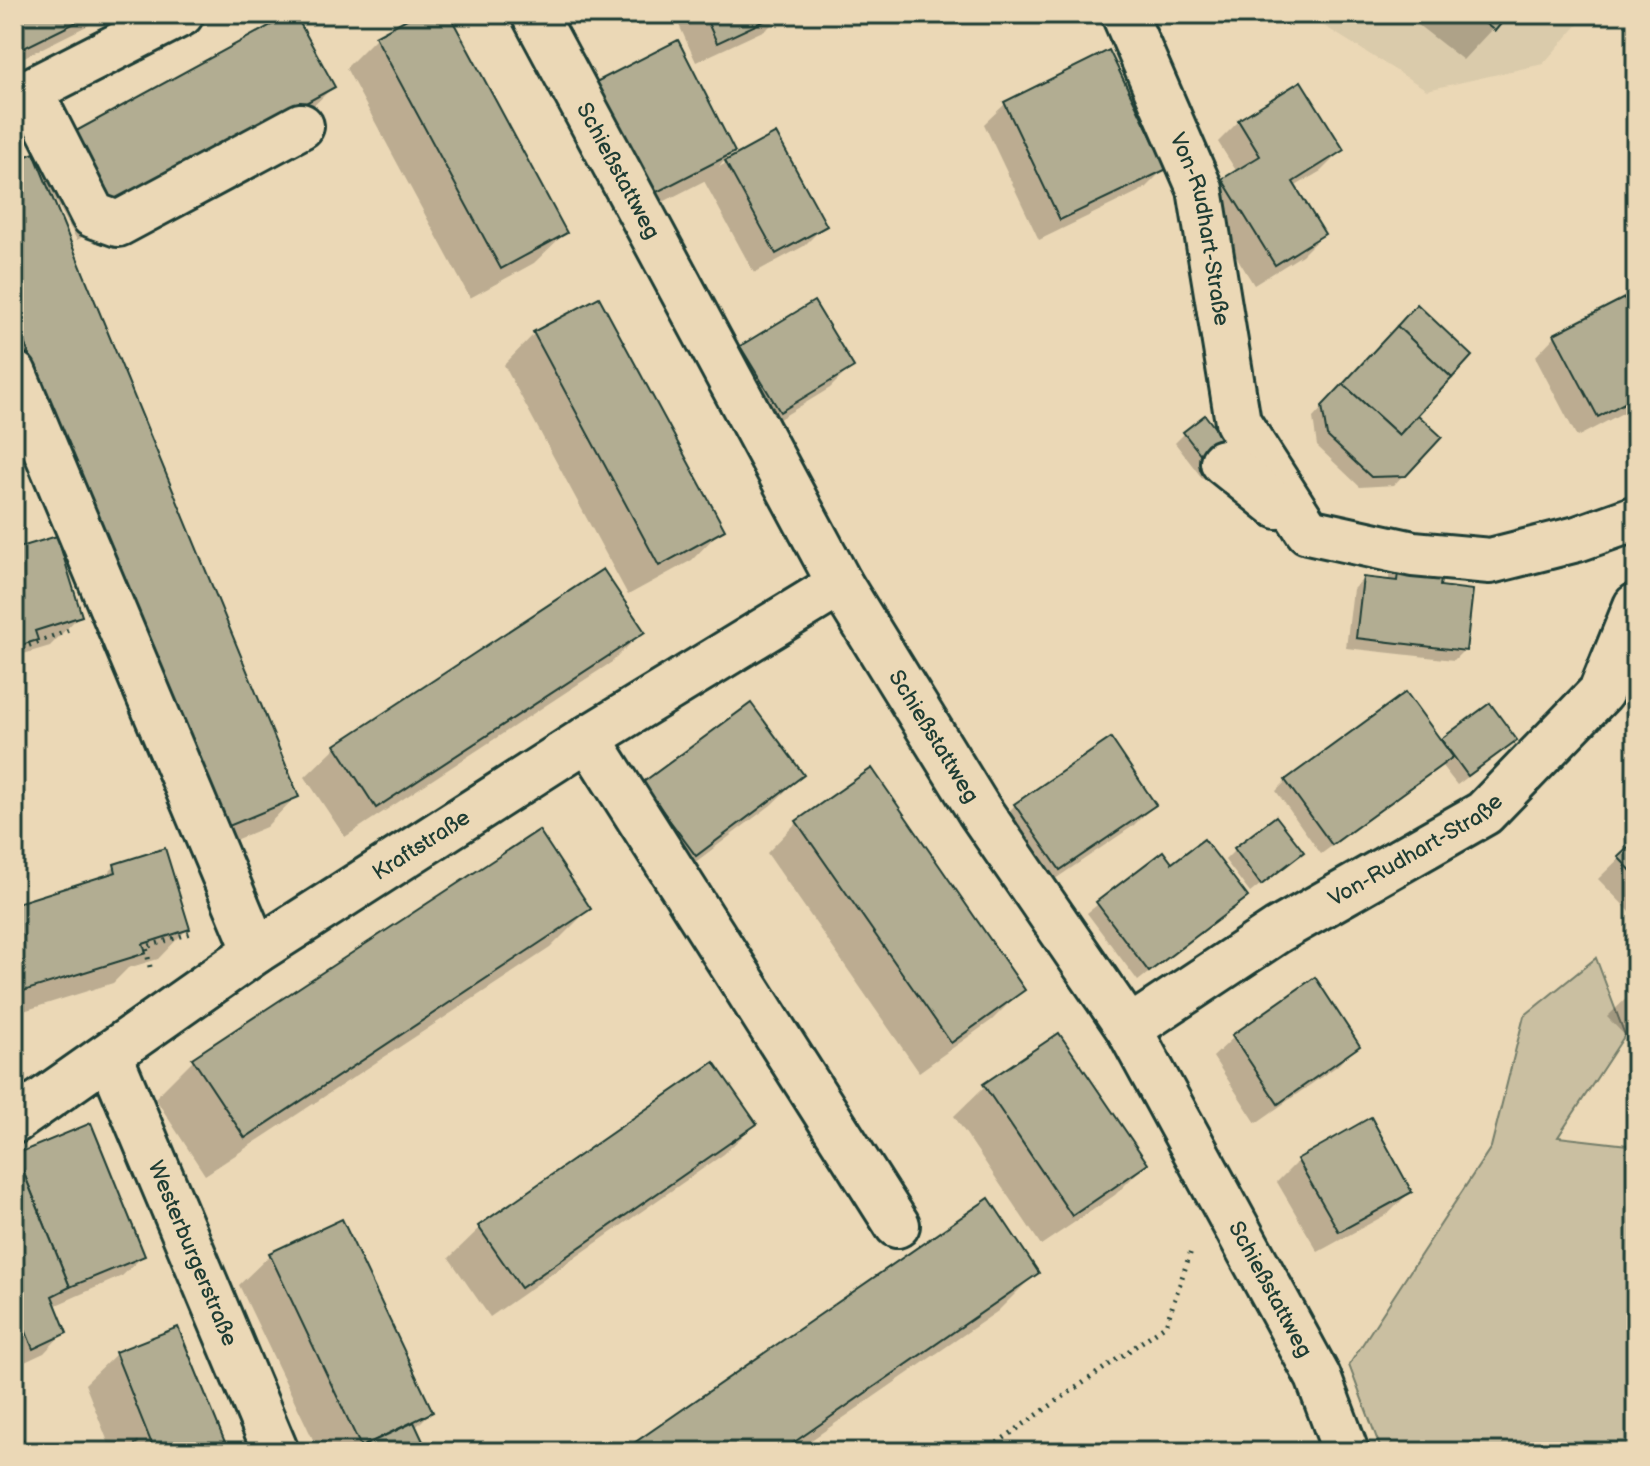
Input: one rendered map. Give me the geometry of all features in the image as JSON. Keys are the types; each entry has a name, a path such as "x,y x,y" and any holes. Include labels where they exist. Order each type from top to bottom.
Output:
{"street":[{"path":"181,14 22,95 93,215 118,224 301,126"},
{"name":"Schießstattweg","path":"534,14 840,584 979,810 1129,1029 1318,1377 1346,1452"},
{"name":"Von-Rudhart-Straße","path":"1124,14 1200,189 1238,422 1308,531"},
{"path":"14,374 256,951"},
{"path":"1223,462 1308,531 1413,554 1490,561 1577,539 1636,518"},
{"name":"Kraftstraße","path":"14,1121 256,951 588,738 840,584"},
{"name":"Von-Rudhart-Straße","path":"1129,1029 1277,931 1484,813 1601,692 1636,606"},
{"path":"588,738 897,1225"},
{"name":"Westerburgerstraße","path":"110,1056 276,1452"}],"path":[{"path":"14,651 114,613"},
{"path":"984,1452 1166,1325 1213,1186"},
{"path":"136,1442 141,1452"}],"shaded area":[{"path":"1305,14 1587,14 1543,64 1427,90"},
{"path":"1596,958 1625,1035 1558,1137 1636,1146 1636,1452 1382,1452 1349,1365 1491,1147 1524,1016"}],"building":[{"path":"14,14 93,14 14,53"},
{"path":"295,14 335,87 108,211 67,136"},
{"path":"416,14 449,14 567,233 501,269 375,36"},
{"path":"704,14 779,14 717,43"},
{"path":"1473,14 1509,14 1495,31"},
{"path":"678,40 735,152 653,194 596,82"},
{"path":"1109,50 1167,169 1060,220 1004,102"},
{"path":"1301,81 1344,150 1293,182 1325,234 1275,265 1222,179 1260,156 1238,120"},
{"path":"776,133 827,226 776,254 725,161"},
{"path":"34,153 299,797 224,828 14,318 14,161"},
{"path":"1636,292 1636,397 1598,417 1554,334"},
{"path":"599,297 725,530 659,566 533,332"},
{"path":"814,301 854,367 780,412 740,346"},
{"path":"1417,304 1472,356 1452,378 1397,326"},
{"path":"1397,326 1452,378 1399,435 1343,384"},
{"path":"1343,384 1399,435 1418,415 1442,437 1406,476 1371,477 1327,436 1322,406"},
{"path":"1205,415 1234,453 1213,470 1183,432"},
{"path":"57,536 82,616 35,631 38,640 14,647 14,549"},
{"path":"1399,564 1443,569 1440,586 1473,590 1466,651 1356,638 1363,577 1397,581"},
{"path":"603,569 645,632 376,808 335,745"},
{"path":"1406,692 1453,757 1332,845 1285,780"},
{"path":"751,703 804,775 696,856 642,783"},
{"path":"1490,703 1517,740 1468,776 1441,739"},
{"path":"1111,738 1156,805 1060,870 1014,804"},
{"path":"872,768 1025,990 951,1043 796,821"},
{"path":"1276,816 1304,852 1261,885 1234,848"},
{"path":"539,830 591,909 245,1138 192,1058"},
{"path":"1204,839 1248,897 1149,972 1096,902 1163,851 1172,863"},
{"path":"1636,840 1636,876 1618,857"},
{"path":"165,848 190,929 143,944 146,953 14,994 14,904 116,872 114,864"},
{"path":"1315,977 1360,1046 1278,1104 1232,1035"},
{"path":"1059,1033 1148,1164 1072,1216 983,1084"},
{"path":"714,1062 757,1124 521,1288 478,1226"},
{"path":"1371,1117 1412,1192 1339,1232 1297,1159"},
{"path":"91,1123 145,1256 70,1287 16,1154"},
{"path":"16,1154 70,1287 52,1296 67,1333 33,1349 14,1302"},
{"path":"989,1198 1039,1273 780,1452 621,1452"},
{"path":"342,1219 433,1412 361,1447 269,1253"},
{"path":"178,1327 229,1452 155,1452 115,1352"},
{"path":"14,1419 28,1452 14,1452"},
{"path":"414,1422 428,1452 350,1452 361,1447"}]}
